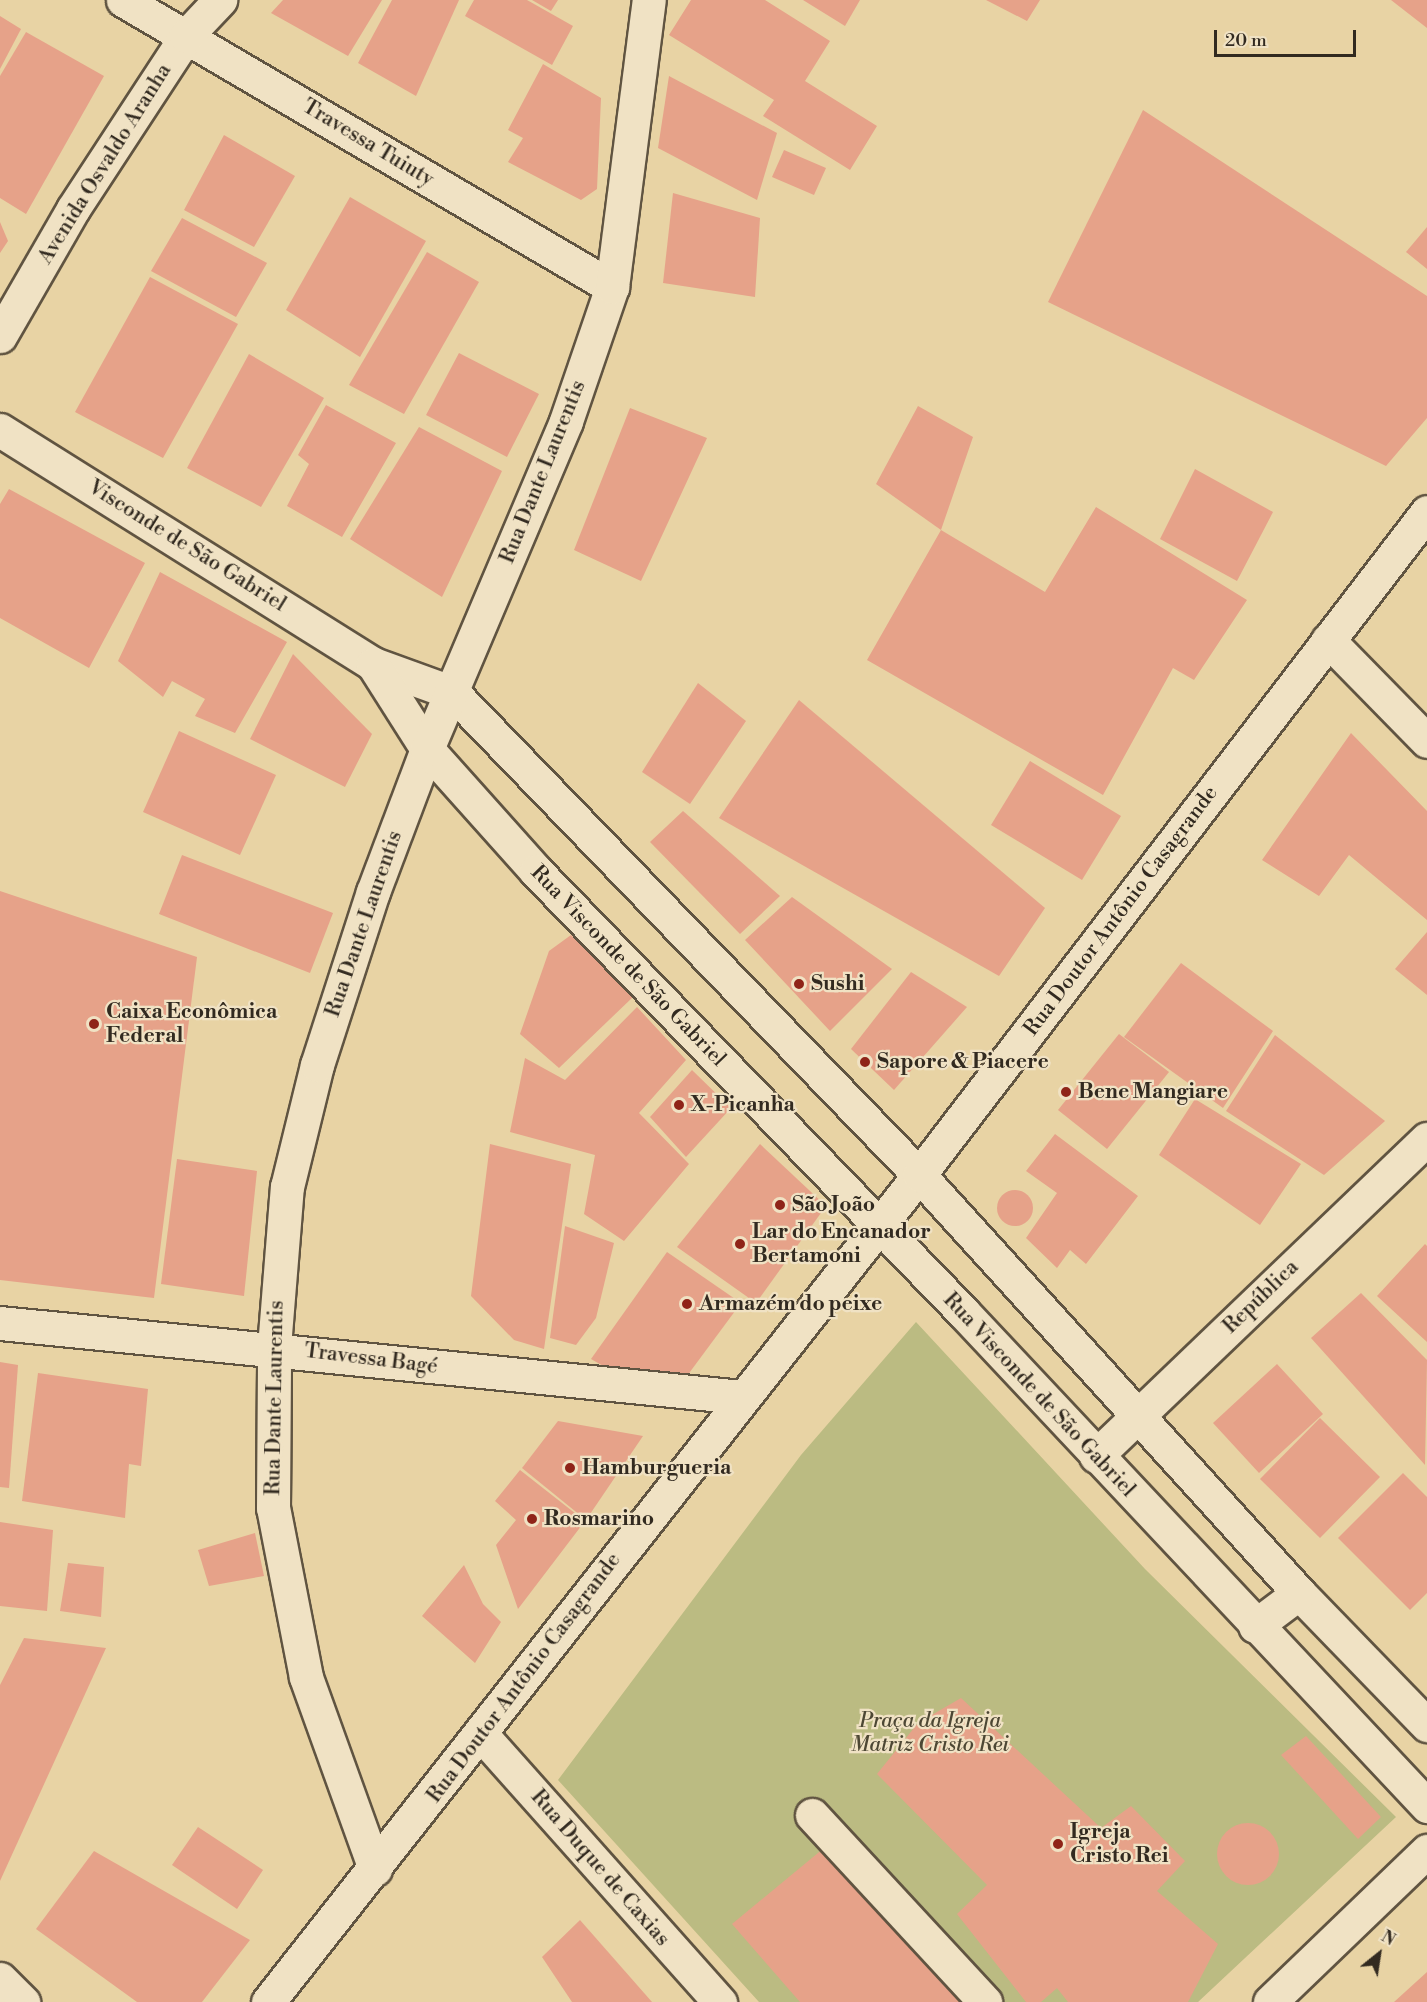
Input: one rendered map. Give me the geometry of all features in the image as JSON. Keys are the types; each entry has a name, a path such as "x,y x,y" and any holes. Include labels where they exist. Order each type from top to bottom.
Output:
{"street":[{"name":"Travessa Tuiuty","path":"123,0 612,287"},
{"name":"Avenida Osvaldo Aranha","path":"0,336 73,209 186,36 220,0"},
{"name":"Rua Dante Laurentis","path":"375,1869 306,1677 277,1531 273,1347 287,1187 317,1065 373,892 427,749 453,693 566,421 612,287 649,0"},
{"name":"Visconde de São Gabriel","path":"0,430 373,664 453,693"},
{"name":"Rua Doutor Antônio Casagrande","path":"268,2002 375,1869 742,1397 919,1175 1427,512"},
{"path":"1328,640 1427,741"},
{"name":"Visconde de São Gabriel","path":"373,664 427,749"},
{"path":"453,693 919,1175 1299,1593 1427,1725"},
{"name":"Rua Visconde de São Gabriel","path":"427,749 1427,1806"},
{"name":"República","path":"1096,1456 1427,1139"},
{"name":"Travessa Bagé","path":"0,1323 273,1347 742,1397"},
{"path":"1255,1626 1299,1593"},
{"name":"Rua Duque de Caxias","path":"480,1732 720,2002"},
{"path":"812,1815 985,2002"},
{"path":"1270,2002 1427,1851"},
{"path":"0,1979 23,2002"}],"green space":[{"name":"Praça da Igreja Matriz Cristo Rei","path":"916,1322 1145,1569 1396,1817 1198,2002 759,2002 558,1780 801,1455"}],"building":[{"path":"283,0 382,0 348,56 271,13"},
{"path":"392,0 459,0 416,96 358,63"},
{"path":"474,0 527,0 573,26 552,65 465,16"},
{"path":"532,0 558,0 551,11"},
{"path":"691,0 765,0 830,41 805,81 877,126 850,170 763,116 774,100 669,35"},
{"path":"803,0 860,0 845,26"},
{"path":"986,0 1040,0 1027,21"},
{"path":"1391,0 1427,0 1427,28"},
{"path":"0,16 21,29 0,69"},
{"path":"26,32 104,76 26,214 0,198 0,76"},
{"path":"543,64 601,98 597,189 581,200 508,162 523,138 508,130"},
{"path":"669,76 777,133 757,200 658,148"},
{"path":"1143,110 1427,296 1427,418 1386,466 1048,302"},
{"path":"224,135 295,176 254,247 184,210"},
{"path":"784,150 826,168 814,195 772,177"},
{"path":"673,193 760,218 755,297 663,283"},
{"path":"350,197 426,241 360,357 286,310"},
{"path":"182,218 267,263 236,317 151,271"},
{"path":"0,222 8,241 0,253"},
{"path":"1427,227 1427,269 1406,252"},
{"path":"427,252 479,282 404,414 349,385"},
{"path":"150,277 238,324 163,458 75,412"},
{"path":"459,353 539,394 507,457 426,415"},
{"path":"249,354 324,398 261,507 187,468"},
{"path":"326,405 396,443 342,537 287,506 309,464 298,455"},
{"path":"918,406 973,437 941,530 876,484"},
{"path":"630,408 707,438 641,581 574,550"},
{"path":"419,427 502,471 442,597 350,539"},
{"path":"1195,469 1273,512 1237,581 1160,539"},
{"path":"9,489 145,563 89,668 0,618 0,504"},
{"path":"1096,507 1247,600 1194,680 1173,668 1103,795 867,660 941,530 1045,592"},
{"path":"160,572 287,642 235,733 195,716 205,699 172,681 163,697 118,661"},
{"path":"293,654 372,734 345,787 250,739"},
{"path":"698,683 746,721 690,804 642,772"},
{"path":"799,700 1045,908 999,976 719,818"},
{"path":"179,731 276,775 240,855 143,812"},
{"path":"1351,733 1427,811 1427,920 1349,855 1319,896 1262,860"},
{"path":"1030,761 1121,816 1082,880 991,825"},
{"path":"683,811 780,896 740,934 650,842"},
{"path":"182,855 333,913 310,973 159,914"},
{"path":"0,891 197,957 154,1298 0,1280"},
{"path":"792,897 892,969 830,1031 745,940"},
{"path":"1427,932 1427,995 1395,969"},
{"path":"571,935 633,997 559,1068 520,1034 549,951"},
{"path":"1181,963 1273,1031 1223,1108 1124,1037"},
{"path":"911,972 967,1007 894,1090 851,1049"},
{"path":"637,1007 686,1060 639,1113 689,1164 624,1241 584,1214 595,1155 510,1132 525,1058 565,1080"},
{"path":"1119,1034 1169,1072 1107,1149 1058,1110"},
{"path":"1275,1035 1385,1121 1324,1175 1226,1111"},
{"path":"692,1070 731,1108 686,1157 650,1117"},
{"path":"1195,1099 1301,1164 1260,1225 1159,1155"},
{"path":"1055,1134 1138,1196 1086,1264 1070,1250 1057,1268 1026,1238 1057,1193 1026,1171"},
{"path":"490,1144 571,1164 544,1349 514,1340 471,1296"},
{"path":"760,1144 826,1206 756,1303 677,1247"},
{"path":"177,1159 257,1171 244,1296 161,1284"},
{"path":"1015,1190 1028,1195 1033,1208 1028,1221 1015,1226 1002,1221 997,1208 1002,1195"},
{"path":"565,1226 614,1243 596,1318 576,1345 550,1338"},
{"path":"1425,1244 1427,1246 1427,1342 1377,1296"},
{"path":"667,1252 741,1303 684,1380 619,1375 591,1359"},
{"path":"1361,1293 1427,1360 1425,1465 1311,1338"},
{"path":"0,1362 18,1365 9,1488 0,1487"},
{"path":"1277,1364 1323,1414 1259,1473 1213,1423"},
{"path":"38,1373 148,1389 141,1466 129,1464 125,1518 22,1501"},
{"path":"1320,1418 1380,1477 1320,1538 1260,1479"},
{"path":"558,1421 643,1436 586,1520 522,1468"},
{"path":"520,1470 585,1521 518,1609 496,1545 516,1520 495,1501"},
{"path":"1403,1473 1427,1497 1427,1593 1410,1610 1338,1538"},
{"path":"0,1522 53,1530 47,1611 0,1606"},
{"path":"255,1533 264,1576 209,1586 198,1550"},
{"path":"68,1563 104,1567 101,1617 60,1611"},
{"path":"464,1565 483,1604 501,1622 475,1663 422,1616"},
{"path":"24,1638 106,1648 0,1881 0,1685"},
{"name":"Igreja Cristo Rei","path":"961,1698 1101,1828 1131,1806 1185,1861 1157,1891 1218,1944 1188,2002 1068,2002 1057,1988 1041,2002 1026,2002 957,1914 987,1885 877,1774 918,1723"},
{"path":"1306,1736 1381,1817 1358,1839 1281,1755"},
{"path":"1242,1823 1254,1823 1270,1832 1277,1842 1279,1854 1277,1866 1270,1876 1254,1885 1242,1885 1231,1880 1222,1871 1217,1860 1217,1848 1222,1837 1231,1828"},
{"path":"198,1827 263,1870 237,1909 172,1865"},
{"path":"824,1848 972,2002 800,2002 732,1924"},
{"path":"94,1851 250,1940 202,2002 137,2002 36,1929"},
{"path":"580,1920 652,2002 572,2002 542,1957"},
{"path":"1427,1972 1427,2002 1394,2002"}],"place":[{"name":"Sushi","path":"799,984"},
{"name":"Caixa Econômica Federal","path":"94,1024"},
{"name":"Sapore & Piacere","path":"865,1062"},
{"name":"Bene Mangiare","path":"1066,1092"},
{"name":"X-Picanha","path":"679,1105"},
{"name":"São João","path":"780,1205"},
{"name":"Lar do Encanador Bertamoni","path":"740,1244"},
{"name":"Armazém do peixe","path":"687,1304"},
{"name":"Hamburgueria","path":"570,1468"},
{"name":"Rosmarino","path":"532,1519"},
{"name":"Igreja Cristo Rei","path":"1058,1844"}]}
